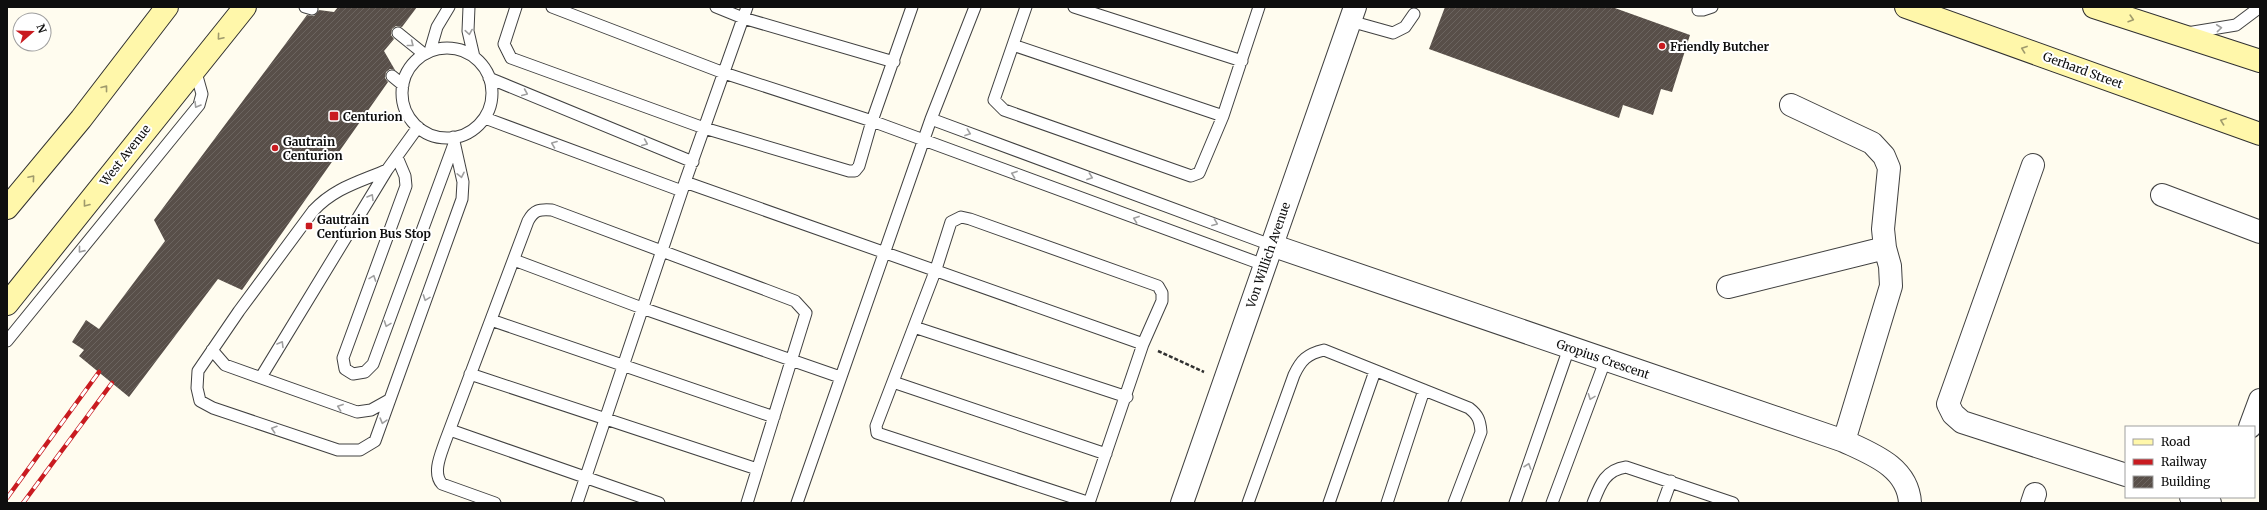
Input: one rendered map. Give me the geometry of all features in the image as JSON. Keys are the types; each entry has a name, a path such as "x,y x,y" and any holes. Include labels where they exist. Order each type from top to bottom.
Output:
{"street":[{"path":"7,208 81,119 167,7"},
{"name":"West Avenue","path":"7,304 194,68 245,7"},
{"name":"Gerhard Street","path":"1906,7 2260,134"},
{"path":"2094,7 2260,61"},
{"name":"Von Willich Avenue","path":"1182,503 1353,14"},
{"path":"1791,105 1872,143 1884,156 1889,168 1883,229 1885,248 1890,266 1891,286 1844,441"},
{"path":"2033,166 1948,404 1949,410 1962,422 2125,476"},
{"path":"2162,195 2260,232"},
{"name":"Gropius Crescent","path":"1271,245 1605,361 1844,441 1885,461 1897,472 1905,485 1910,503"},
{"path":"1728,287 1885,248"},
{"path":"2250,426 2260,400"},
{"path":"2194,498 2210,503"}],"lane":[{"path":"449,7 437,26 427,52 410,67 403,84 402,94 407,112 418,127 435,136 454,140"},
{"path":"469,7 467,21 474,57"},
{"path":"516,7 504,44 511,58 704,128 849,171 855,171 858,166 872,121 894,62 912,7"},
{"path":"552,7 724,73 872,121 1264,265"},
{"path":"716,7 745,12 894,62"},
{"path":"797,503 884,251 974,7"},
{"path":"1026,7 994,100 998,106 1004,110 1191,176 1199,173 1223,116 1259,7"},
{"path":"1074,7 1242,60"},
{"path":"1698,10 1712,7"},
{"path":"2180,34 2236,25 2260,8"},
{"path":"577,503 642,308 745,12"},
{"path":"1353,14 1393,33 1405,27 1414,14"},
{"path":"397,157 405,176 406,186 343,358 345,369 352,374 365,372 372,364 454,140 471,130 485,118 490,105 492,92 489,78 483,66 474,57 462,50 449,48 427,52 398,33"},
{"path":"1013,45 1223,116"},
{"path":"7,341 199,105 202,94 194,68"},
{"path":"392,76 403,84"},
{"path":"489,78 693,162"},
{"path":"485,118 684,186 884,251 1143,344"},
{"path":"932,119 1271,245"},
{"path":"261,377 387,170 418,127"},
{"path":"387,170 341,188 321,202 239,310 198,371 196,379 197,395 200,401 213,408 338,450 360,450 375,441 462,199 464,191 454,140"},
{"path":"495,503 446,486 439,481 437,473 438,464 470,374 528,221 532,213 541,209 552,210 795,302 806,313 747,503"},
{"path":"961,217 970,218 1158,286 1162,293 1162,301 1143,344 1127,397 1090,500 1083,503 877,433 876,426 914,327 936,269 951,222 961,217"},
{"path":"514,260 791,362 840,377"},
{"path":"491,320 774,417"},
{"path":"914,327 1127,397"},
{"path":"1515,503 1569,348"},
{"path":"212,350 224,365 357,412 371,410 389,400"},
{"path":"1248,503 1294,375 1301,361 1309,354 1324,350 1468,408 1476,414 1480,421 1481,432 1454,503"},
{"path":"1552,503 1605,361"},
{"path":"1328,503 1375,371"},
{"path":"470,374 758,469"},
{"path":"893,382 1106,454"},
{"path":"1387,503 1424,390"},
{"path":"450,430 659,503"},
{"path":"1593,503 1602,480 1615,469 1626,467 1671,481 1728,502"},
{"path":"1663,503 1671,481"}],"path":[{"path":"1143,344 1225,381"}],"building":[{"name":"Gautrain Centurion","path":"338,7 417,7 402,27 396,26 392,29 391,35 394,39 384,51 395,70 390,69 386,72 385,78 388,82 242,290 218,279 129,397 79,356 84,350 72,342 86,320 99,329 165,241 154,220 307,15 314,16 319,10 334,12"},
{"path":"1445,7 1612,7 1690,35 1672,92 1661,89 1653,115 1623,105 1619,118 1429,49"}],"railway":[{"path":"7,498 99,372"},
{"path":"23,503 112,383"}],"place":[{"name":"Friendly Butcher","path":"1662,46"},
{"name":"Centurion","path":"334,116"},
{"name":"Gautrain Centurion","path":"275,148"},
{"name":"Gautrain Centurion Bus Stop","path":"309,226"}]}
